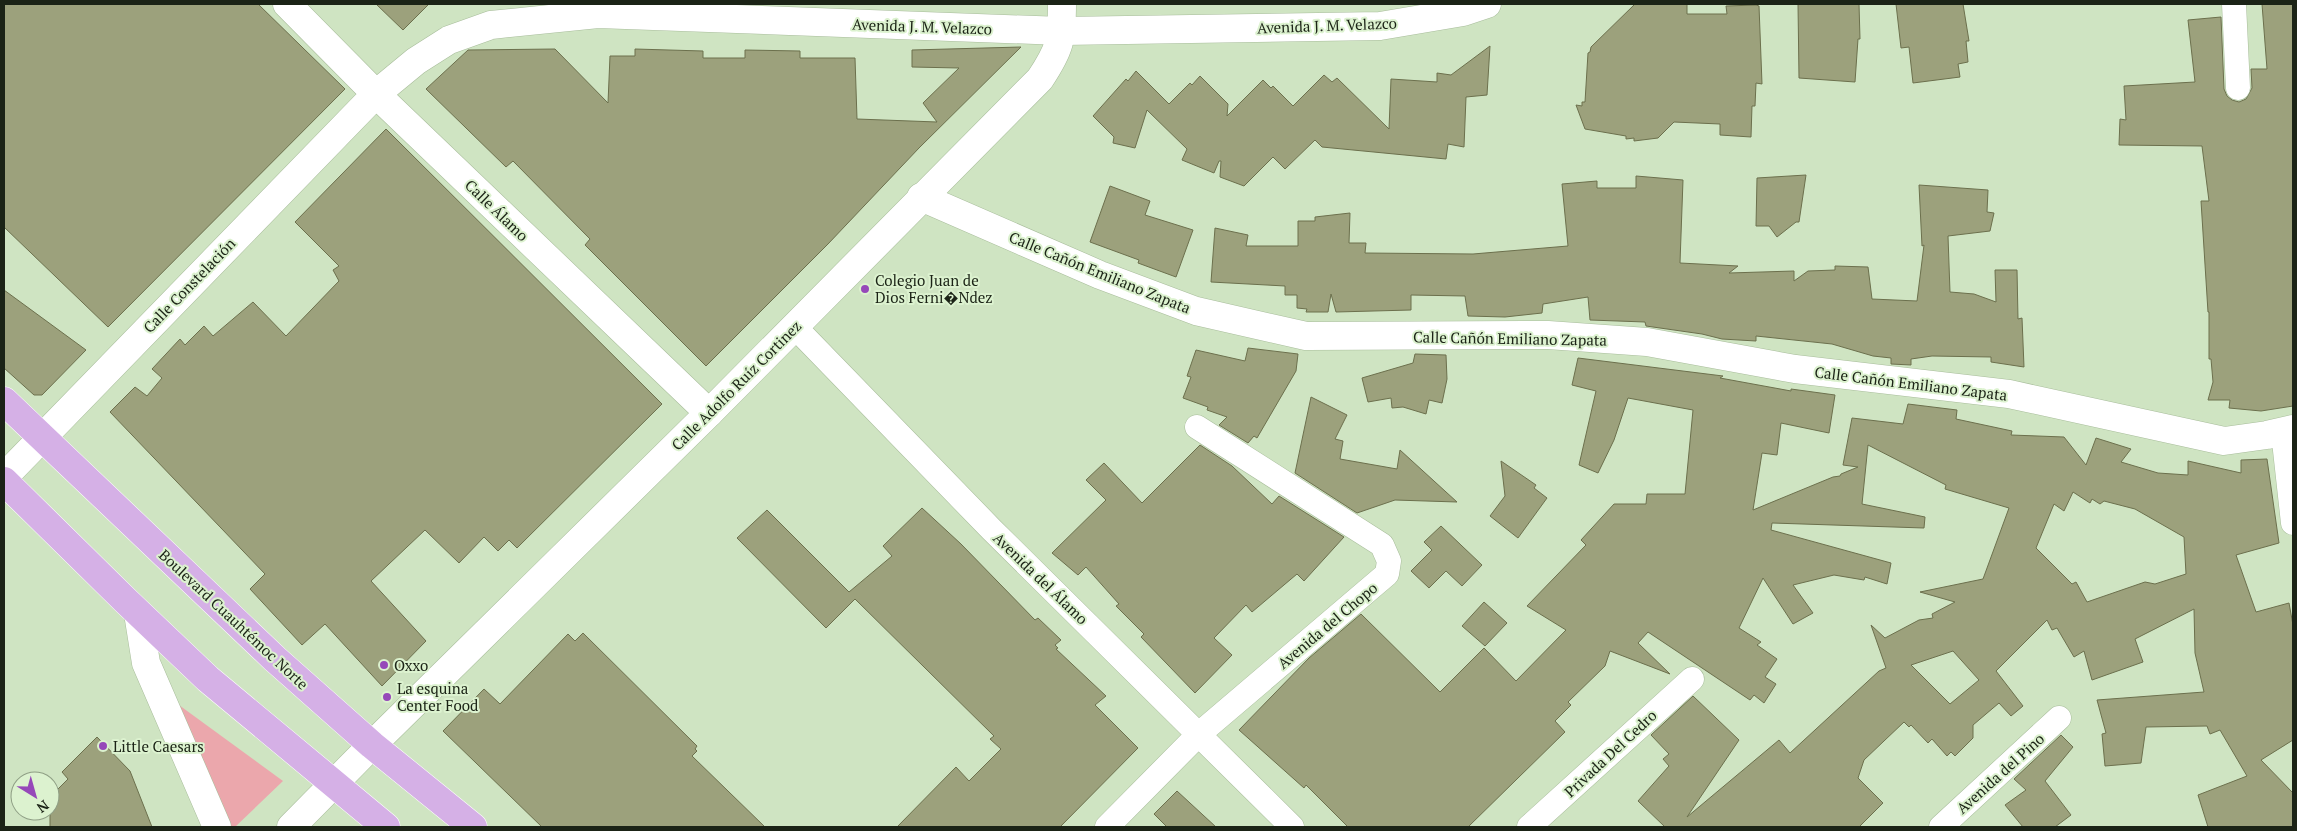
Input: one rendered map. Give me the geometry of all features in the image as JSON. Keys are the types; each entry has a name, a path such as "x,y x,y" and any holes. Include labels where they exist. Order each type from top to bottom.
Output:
{"main road":[{"name":"Boulevard Cuauhtémoc Norte","path":"4,401 275,659 372,745 473,827"},
{"path":"4,481 208,679 386,827"}],"street":[{"name":"Calle Álamo","path":"287,4 376,94 709,413"},
{"name":"Calle Adolfo Ruíz Cortinez","path":"291,827 709,413 1040,79 1055,55 1062,31 1062,4"},
{"name":"Avenida J. M. Velazco","path":"376,94 416,61 449,40 491,25 598,9 1062,31 1380,26 1463,12 1487,4"},
{"path":"2234,4 2238,88"},
{"name":"Calle Constelación","path":"4,477 376,94"},
{"name":"Calle Cañón Emiliano Zapata","path":"922,197 1100,275 1196,311 1306,336 1548,335 1647,342 1795,369 2009,394 2224,440 2288,431"},
{"name":"Avenida del Álamo","path":"794,326 991,529 1292,827"},
{"name":"Avenida del Chopo","path":"1107,827 1200,734 1387,574 1389,561 1382,546 1197,427"},
{"path":"2288,431 2293,523"},
{"path":"138,613 146,663 217,827"},
{"name":"Privada Del Cedro","path":"1529,827 1692,679"},
{"name":"Avenida del Pino","path":"1941,827 1961,818 2059,718"}],"shaded area":[{"path":"157,689 283,781 235,827 217,827"}],"building":[{"path":"4,4 258,4 345,89 108,327 4,227"},
{"path":"376,4 429,4 403,30"},
{"path":"1635,4 1687,4 1687,14 1727,14 1726,6 1759,6 1762,84 1756,83 1755,106 1752,106 1751,137 1720,135 1720,124 1674,122 1658,138 1634,141 1634,138 1626,139 1626,136 1585,129 1576,105 1582,106 1582,102 1585,102 1588,53 1591,47"},
{"path":"1798,4 1859,4 1860,39 1858,39 1855,82 1799,78"},
{"path":"1896,4 1963,4 1969,41 1966,41 1968,62 1958,64 1960,77 1913,83 1909,47 1901,48"},
{"path":"2262,4 2293,4 2293,406 2261,411 2229,408 2230,400 2208,400 2213,382 2211,359 2209,359 2209,312 2201,201 2209,201 2202,146 2119,145 2120,119 2126,120 2124,86 2195,82 2188,20 2221,17 2224,89 2227,96 2232,100 2239,102 2246,99 2252,88 2251,69 2267,69"},
{"path":"1490,46 1487,95 1466,97 1464,147 1448,144 1446,159 1322,147 1315,140 1285,169 1273,157 1244,186 1220,177 1221,161 1219,161 1214,173 1182,160 1187,149 1147,110 1135,148 1113,143 1114,137 1093,116 1126,79 1128,81 1136,71 1169,104 1190,83 1192,85 1200,76 1228,104 1227,116 1263,80 1271,88 1273,86 1293,106 1324,75 1332,82 1337,78 1389,129 1391,79 1437,82 1437,73 1451,75"},
{"path":"1021,47 919,148 828,244 706,366 585,245 590,239 513,161 506,167 426,89 468,50 555,49 608,103 610,56 635,56 635,49 703,51 703,58 745,58 745,50 800,51 800,58 855,58 857,119 937,122 923,103 959,68 912,67 912,50"},
{"path":"386,129 662,404 517,548 509,540 498,551 484,537 459,563 425,530 371,581 426,641 382,686 325,624 302,645 250,589 265,574 110,412 135,387 147,396 162,378 152,369 180,339 185,345 204,326 213,336 253,302 286,336 339,281 333,270 339,266 295,222"},
{"path":"1806,175 1799,222 1796,222 1777,237 1769,226 1756,226 1757,178"},
{"path":"1636,176 1683,180 1680,263 1738,266 1729,273 1794,271 1794,281 1808,271 1835,270 1835,266 1868,267 1872,299 1917,301 1924,245 1922,246 1919,185 1988,190 1987,212 1994,213 1990,231 1948,236 1950,292 1974,294 1996,302 1995,270 2017,270 2018,319 2022,318 2024,367 1991,362 1991,357 1932,356 1911,359 1911,365 1891,364 1891,358 1873,356 1832,344 1756,336 1756,341 1722,339 1702,334 1646,326 1645,322 1590,320 1588,297 1543,304 1542,313 1505,317 1468,316 1465,296 1411,295 1411,310 1336,312 1331,294 1328,312 1306,312 1307,309 1297,308 1297,295 1285,295 1285,286 1211,282 1215,228 1248,235 1246,246 1298,246 1298,221 1315,221 1315,217 1350,213 1349,243 1366,243 1365,253 1473,254 1568,246 1562,184 1597,181 1597,188 1636,188"},
{"path":"1110,186 1150,201 1145,215 1193,230 1176,277 1138,263 1139,260 1090,242"},
{"path":"4,290 86,350 42,395 34,395 4,368"},
{"path":"1248,348 1298,354 1296,371 1257,438 1254,436 1248,443 1219,425 1227,417 1207,410 1208,407 1183,398 1191,377 1187,376 1196,350 1245,361"},
{"path":"1415,354 1446,355 1447,379 1442,403 1429,400 1426,414 1403,407 1392,408 1391,398 1368,402 1362,378 1413,363"},
{"path":"1578,358 1723,376 1720,378 1791,391 1791,389 1835,395 1829,433 1781,423 1777,455 1762,453 1753,510 1833,477 1840,476 1858,467 1843,465 1852,418 1903,424 1908,404 1957,410 1956,419 2012,431 2011,435 2064,437 2086,465 2096,438 2131,449 2121,462 2158,473 2188,475 2188,461 2241,473 2241,460 2267,459 2279,543 2236,555 2256,612 2289,603 2293,625 2293,740 2261,760 2293,793 2293,827 2208,827 2198,795 2247,776 2220,730 2210,734 2207,726 2146,727 2141,763 2105,766 2102,734 2106,733 2097,700 2204,692 2195,653 2194,609 2135,639 2143,662 2092,680 2084,651 2074,657 2057,628 2052,630 2047,620 1996,671 2023,706 2011,716 1999,703 1973,725 1973,738 1955,756 1951,752 1947,756 1932,739 1928,743 1911,725 1909,727 1904,722 1864,760 1858,778 1883,803 1859,827 1665,827 1638,801 1669,766 1663,759 1669,754 1651,735 1693,696 1739,740 1687,817 1779,740 1790,753 1879,671 1886,668 1871,625 1885,638 1919,620 1933,618 1932,614 1955,602 1920,592 1983,579 2009,508 1945,489 1946,485 1868,445 1862,504 1925,517 1924,528 1772,523 1771,530 1891,563 1887,584 1865,577 1864,580 1834,575 1793,585 1813,613 1793,624 1763,578 1739,628 1761,642 1757,645 1777,659 1765,677 1776,684 1764,703 1754,695 1750,700 1648,632 1638,643 1670,674 1610,651 1605,666 1568,702 1571,705 1555,721 1565,732 1468,827 1348,827 1306,785 1304,788 1239,730 1309,658 1361,614 1440,692 1484,648 1516,681 1566,630 1527,606 1586,545 1581,540 1614,504 1646,504 1647,494 1685,494 1693,410 1628,398 1614,440 1598,473 1579,465 1596,391 1572,385","holes":["2073,492 2090,503 2092,499 2100,504 2104,501 2135,509 2184,537 2186,574 2155,584 2145,582 2087,602 2076,582 2072,584 2036,548 2054,504 2064,511","1953,651 1979,680 1950,704 1911,665"]},
{"path":"1311,397 1347,415 1335,439 1343,441 1340,459 1397,469 1400,450 1457,502 1395,500 1357,513 1295,473"},
{"path":"1200,445 1232,466 1272,504 1279,496 1344,537 1304,581 1297,574 1252,612 1246,605 1214,638 1232,655 1195,693 1141,637 1144,634 1116,606 1119,604 1086,567 1078,575 1052,553 1106,500 1086,480 1104,463 1142,503"},
{"path":"1501,461 1536,485 1534,488 1547,498 1518,538 1490,516 1505,496"},
{"path":"922,508 961,544 1035,620 1038,618 1061,640 1055,645 1058,648 1056,649 1106,696 1095,705 1138,748 1060,827 897,827 956,767 969,781 1001,749 990,739 994,736 855,599 826,628 737,538 767,510 849,592 892,556 883,546"},
{"path":"1441,526 1482,565 1462,586 1446,571 1429,588 1411,571 1432,550 1424,542"},
{"path":"1484,602 1507,623 1485,646 1462,626"},
{"path":"583,633 697,746 695,749 697,751 692,756 765,827 542,827 443,731 484,689 500,704 568,634 575,641"},
{"path":"2061,735 2073,747 2045,781 2071,815 2055,827 2023,827 2005,805 2026,790 2014,779"},
{"path":"97,737 130,771 152,827 50,827 50,821 60,821 60,787 68,779 62,772"},
{"path":"1177,791 1216,827 1167,827 1154,814"}],"place":[{"name":"Colegio Juan de Dios Ferni�Ndez","path":"865,289"},
{"name":"Oxxo","path":"384,665"},
{"name":"La esquina Center Food","path":"387,697"},
{"name":"Little Caesars","path":"103,746"}]}
